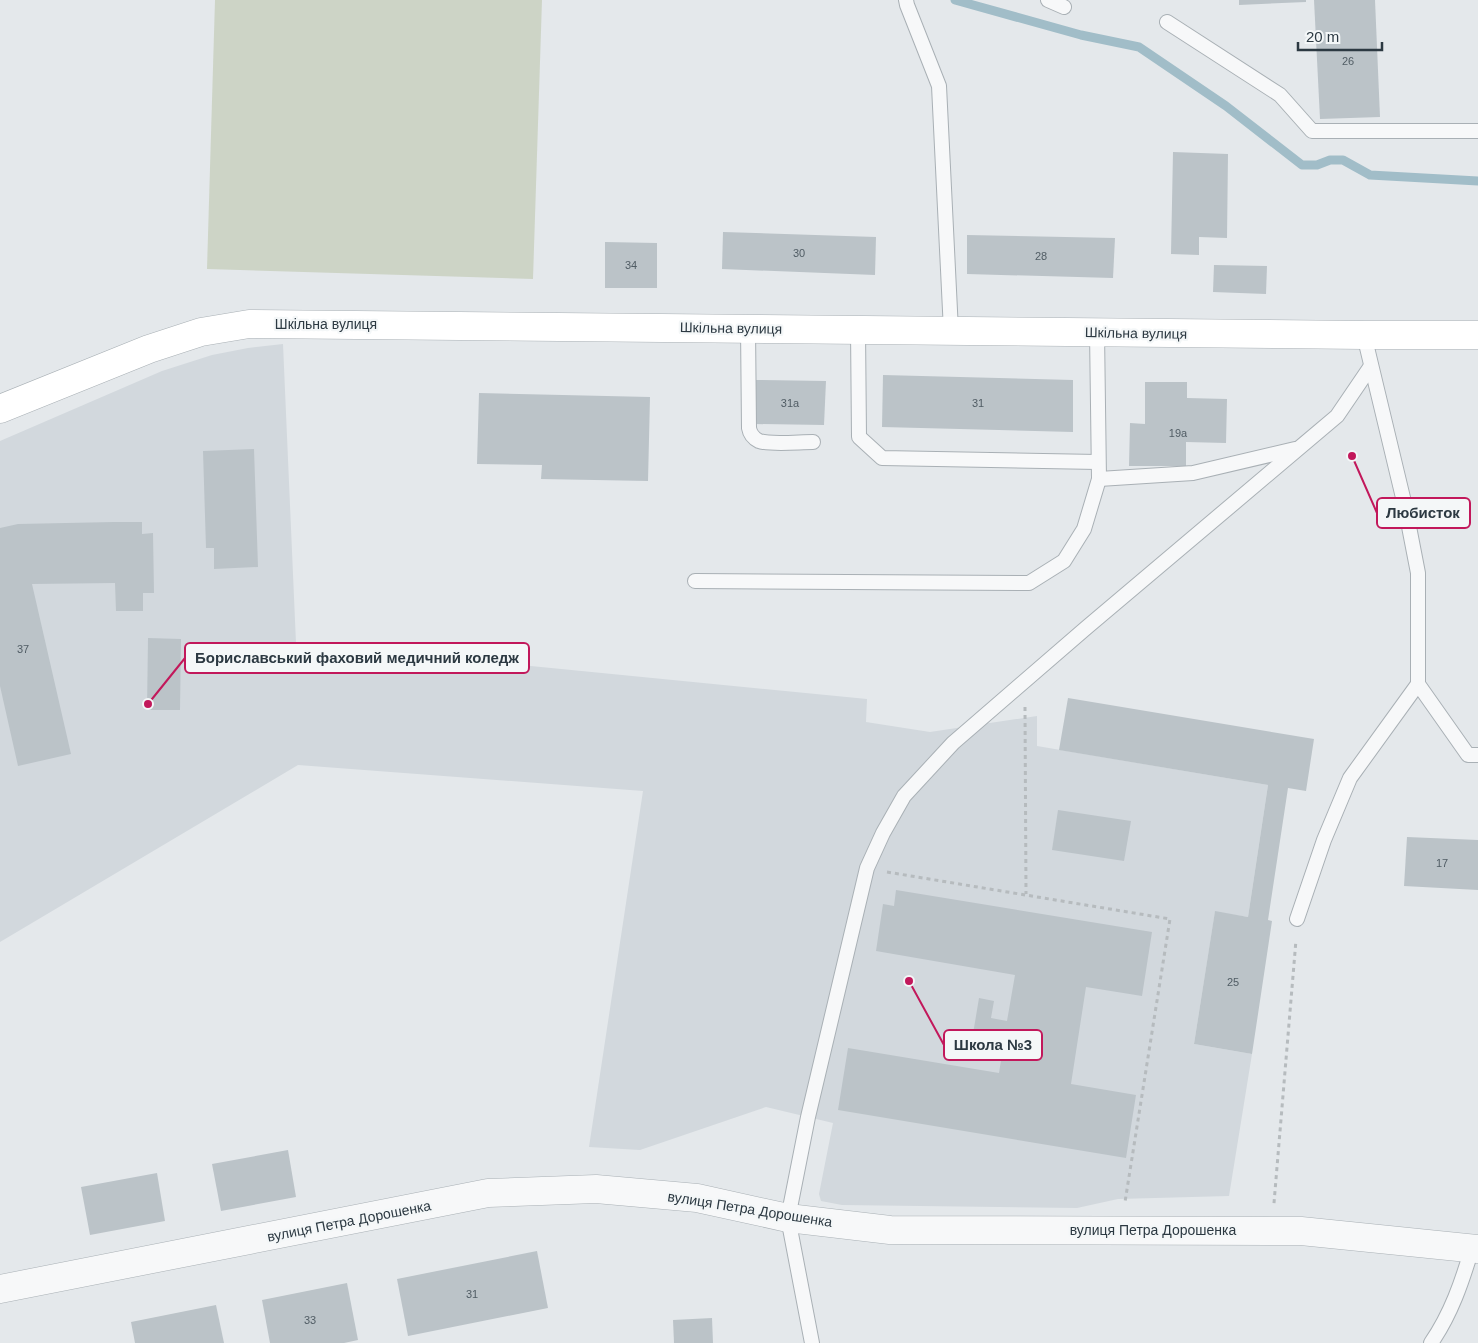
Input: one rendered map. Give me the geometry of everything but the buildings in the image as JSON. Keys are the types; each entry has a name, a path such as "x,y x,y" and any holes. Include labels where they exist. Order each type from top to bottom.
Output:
{"street":[{"name":"Шкільна вулиця","path":"0,409 149,349 201,332 249,324 1478,336"},
{"name":"вулиця Петра Дорошенка","path":"0,1288 488,1194 596,1189 697,1198 788,1218 890,1230 1301,1231 1475,1248"}],"lane":[{"path":"906,0 939,86 951,331"},
{"path":"1048,0 1064,7"},
{"path":"1167,22 1280,95 1312,131 1478,131"},
{"path":"748,328 748,428 750,433 760,441 813,442"},
{"path":"858,330 859,437 882,458 1098,462"},
{"path":"695,582 1029,583 1064,561 1084,529 1099,478 1097,332"},
{"path":"1364,335 1406,506 1418,573 1418,684 1468,755 1478,755"},
{"path":"812,1343 788,1218 808,1117 867,868 904,796 953,743 1337,416 1372,366"},
{"path":"1099,478 1193,473 1299,448"},
{"path":"1298,919 1324,840 1350,778 1418,684"},
{"path":"1431,1343 1442,1326 1475,1248"}],"path":[{"path":"1025,680 1026,894"},
{"path":"867,868 1170,919 1120,1230"},
{"path":"1272,1231 1298,919"}],"shaded area":[{"path":"215,0 542,0 533,279 207,269"},
{"path":"283,344 296,643 867,699 866,722 930,732 1037,716 1037,746 1268,785 1248,917 1215,912 1194,1044 1252,1054 1229,1196 1118,1199 1077,1208 842,1205 821,1201 819,1194 833,1123 766,1107 640,1150 589,1147 643,791 298,765 0,942 0,441 162,371 212,355"}],"waterway":[{"path":"955,0 1081,35 1139,47 1226,106 1302,165 1317,165 1330,160 1343,160 1370,175 1478,181"}],"place":[{"name":"Любисток","path":"1352,456"},
{"name":"Бориславський фаховий медичний коледж","path":"148,704"},
{"name":"Школа №3","path":"909,981"}]}
